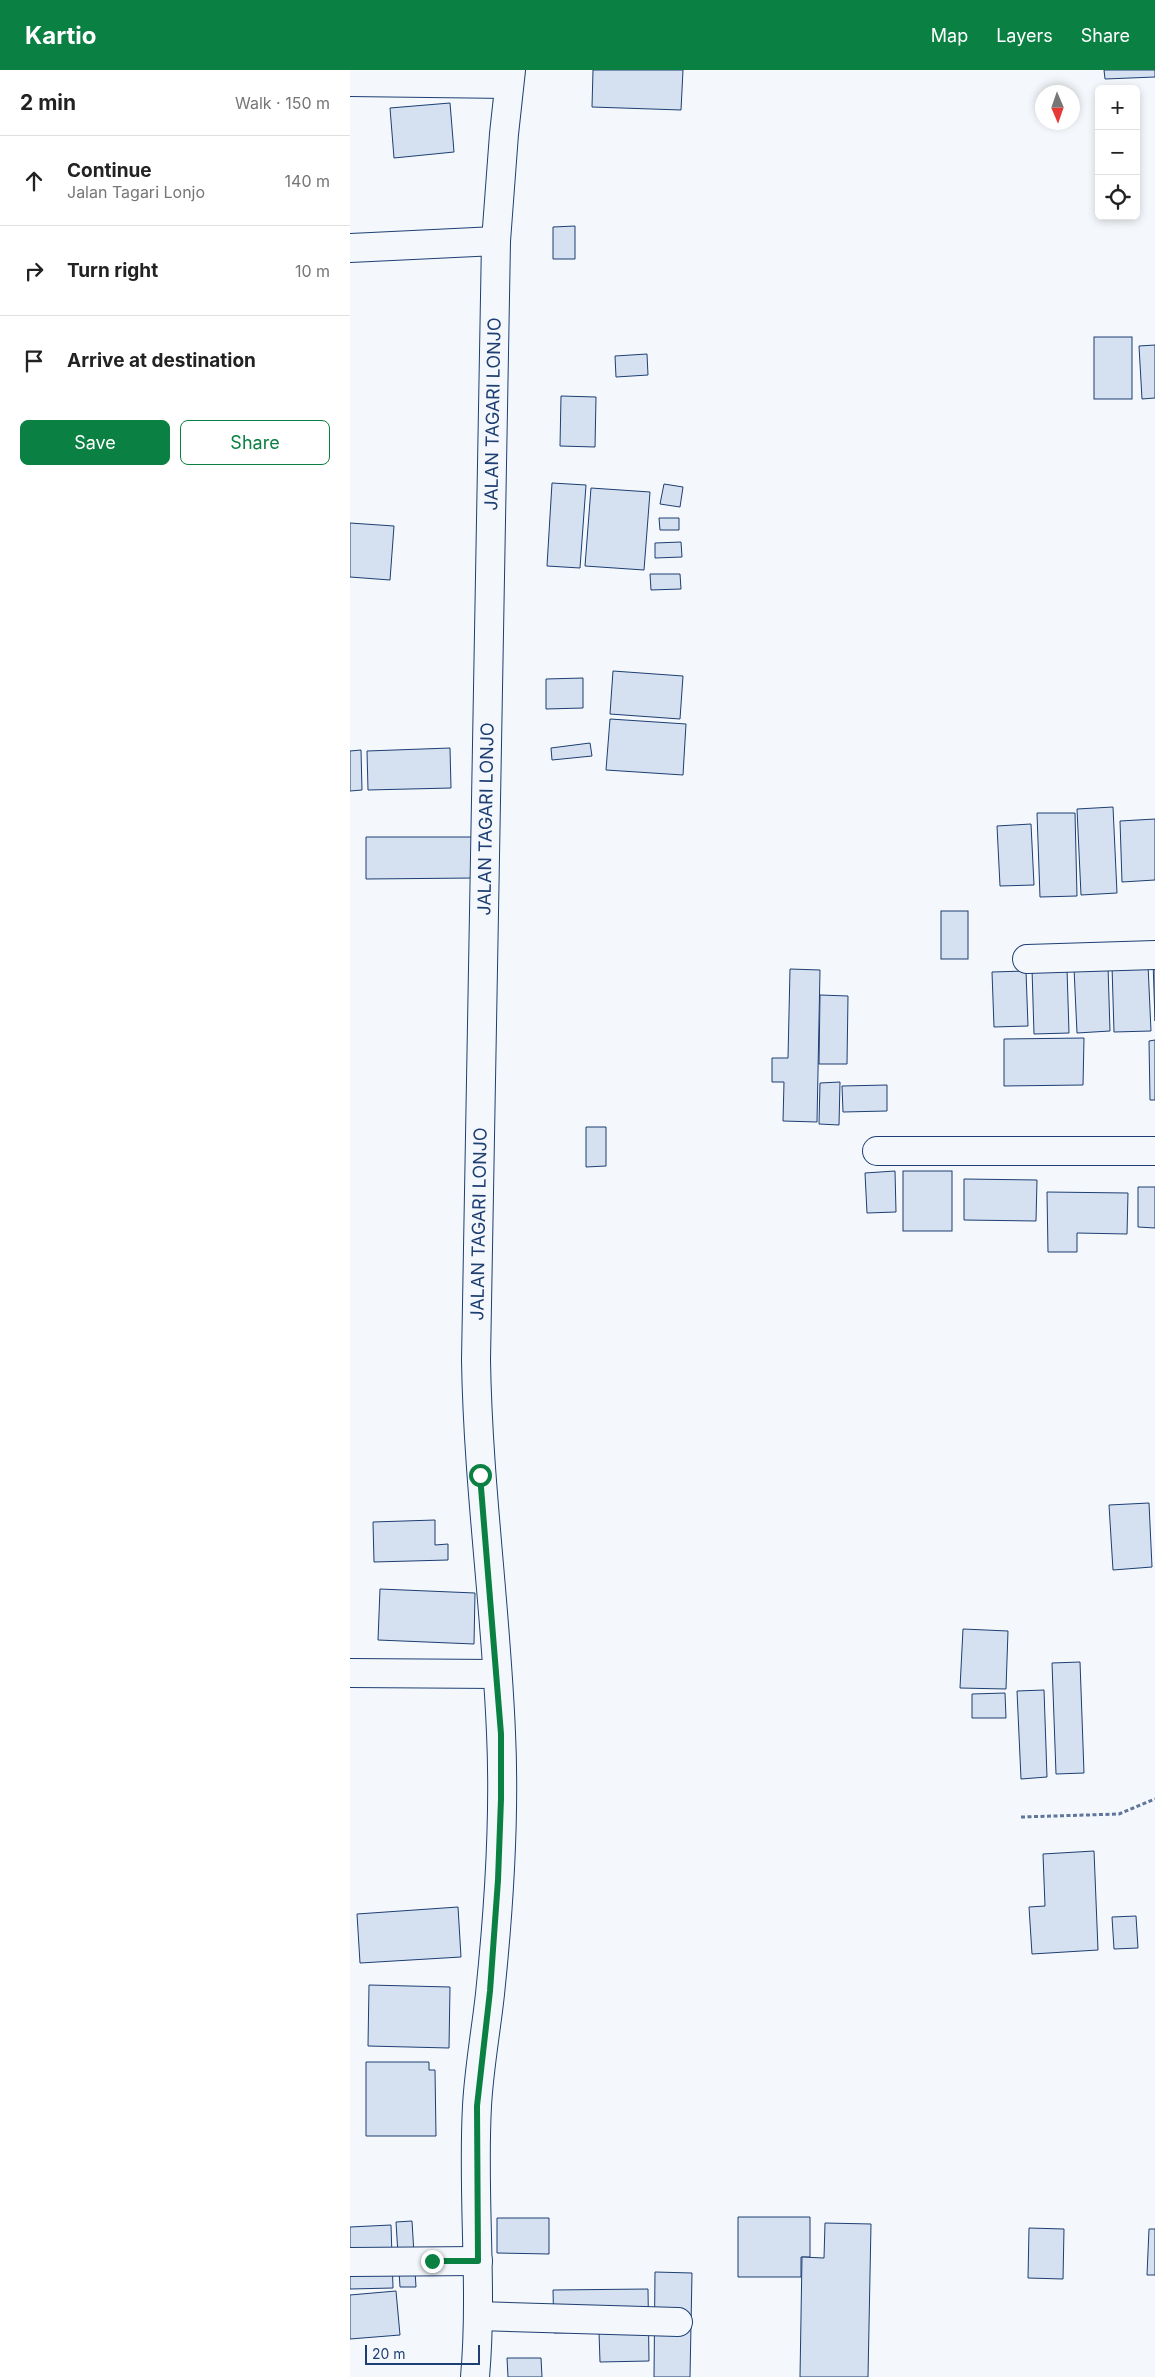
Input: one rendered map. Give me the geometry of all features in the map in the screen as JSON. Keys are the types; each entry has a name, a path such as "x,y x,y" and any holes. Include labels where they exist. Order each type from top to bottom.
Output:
{"street":[{"path":"350,82 509,77"},
{"name":"JALAN TAGARI LONJO","path":"475,2377 478,2316 477,2106 490,1991 501,1808 501,1734 480,1475 476,1360 496,241 509,77"},
{"path":"350,248 496,241"},
{"path":"1027,960 1155,955"},
{"path":"877,1151 1155,1151"},
{"path":"350,1673 497,1674"},
{"path":"350,2262 478,2261"},
{"path":"478,2316 678,2322"}],"path":[{"path":"1020,1817 1119,1814 1155,1799"}],"building":[{"path":"593,70 683,70 681,110 592,107"},
{"path":"1104,70 1155,70 1155,77 1105,79"},
{"path":"450,103 454,152 394,158 390,108"},
{"path":"575,226 575,259 553,259 553,227"},
{"path":"1094,337 1132,337 1132,399 1094,399"},
{"path":"1155,345 1155,398 1142,399 1139,346"},
{"path":"647,354 648,375 616,377 615,356"},
{"path":"561,396 596,397 595,447 560,446"},
{"path":"552,483 586,485 580,568 547,566"},
{"path":"664,484 683,487 680,507 660,504"},
{"path":"591,488 650,492 644,570 585,566"},
{"path":"659,518 679,518 679,530 660,530"},
{"path":"350,523 394,526 390,580 350,577"},
{"path":"681,542 682,557 655,558 655,543"},
{"path":"650,574 680,574 681,589 651,590"},
{"path":"613,671 683,676 680,719 610,714"},
{"path":"583,678 583,708 546,709 546,679"},
{"path":"610,719 686,724 683,775 606,770"},
{"path":"590,743 592,756 552,760 551,748"},
{"path":"450,748 451,788 368,790 367,751"},
{"path":"361,750 362,790 350,791 350,751"},
{"path":"1113,807 1117,893 1081,895 1077,809"},
{"path":"1037,813 1075,813 1077,896 1040,897"},
{"path":"1155,819 1155,880 1122,882 1120,821"},
{"path":"1031,824 1034,885 1000,886 997,826"},
{"path":"366,837 475,837 475,878 366,879"},
{"path":"941,911 968,911 968,959 941,959"},
{"path":"1153,961 1155,961 1155,1021"},
{"path":"1148,965 1151,1031 1114,1032 1112,966"},
{"path":"1108,966 1110,1031 1077,1033 1074,968"},
{"path":"790,969 820,970 817,1122 783,1121 784,1082 772,1082 772,1058 788,1058"},
{"path":"1032,969 1067,969 1069,1033 1034,1034"},
{"path":"1026,971 1028,1026 994,1027 992,972"},
{"path":"820,995 848,996 847,1064 819,1064"},
{"path":"1084,1038 1083,1085 1004,1086 1004,1039"},
{"path":"1155,1040 1155,1100 1150,1100 1149,1041"},
{"path":"840,1082 839,1125 819,1124 820,1083"},
{"path":"887,1085 887,1111 843,1112 842,1086"},
{"path":"586,1127 606,1127 606,1166 586,1167"},
{"path":"895,1171 896,1212 867,1213 865,1173"},
{"path":"903,1171 952,1171 952,1231 903,1231"},
{"path":"964,1179 1037,1180 1036,1221 964,1220"},
{"path":"1138,1187 1155,1187 1155,1228 1138,1227"},
{"path":"1047,1192 1128,1193 1127,1234 1077,1233 1077,1252 1048,1252"},
{"path":"1149,1503 1152,1567 1113,1570 1109,1505"},
{"path":"435,1520 435,1545 448,1544 448,1560 374,1562 373,1522"},
{"path":"380,1589 475,1593 474,1644 378,1640"},
{"path":"963,1629 1008,1631 1006,1689 960,1688"},
{"path":"1080,1662 1084,1773 1056,1774 1052,1663"},
{"path":"1044,1690 1047,1777 1021,1779 1017,1691"},
{"path":"1005,1693 1006,1718 972,1718 972,1694"},
{"path":"1094,1851 1098,1950 1032,1954 1029,1907 1045,1906 1043,1854"},
{"path":"458,1907 461,1957 360,1963 357,1914"},
{"path":"1136,1916 1138,1948 1114,1949 1112,1917"},
{"path":"369,1985 450,1987 449,2048 368,2046"},
{"path":"366,2062 429,2062 429,2070 435,2070 436,2136 366,2136"},
{"path":"738,2217 810,2217 810,2257 801,2257 801,2277 738,2277"},
{"path":"497,2218 549,2218 549,2254 497,2253"},
{"path":"412,2221 416,2287 400,2287 396,2222"},
{"path":"825,2223 871,2224 868,2377 800,2377 802,2257 824,2258"},
{"path":"391,2225 393,2288 350,2289 350,2227"},
{"path":"1029,2228 1064,2229 1063,2279 1028,2278"},
{"path":"1149,2229 1155,2229 1155,2275 1147,2275"},
{"path":"655,2272 692,2273 690,2377 654,2377"},
{"path":"648,2289 649,2361 600,2362 599,2332 554,2333 553,2290"},
{"path":"396,2291 400,2335 350,2339 350,2295"},
{"path":"507,2358 541,2358 542,2377 508,2377"}],"route":[{"path":"432,2261 478,2261 477,2106 490,1991 498,1880 501,1799 501,1734 480,1475"}]}
